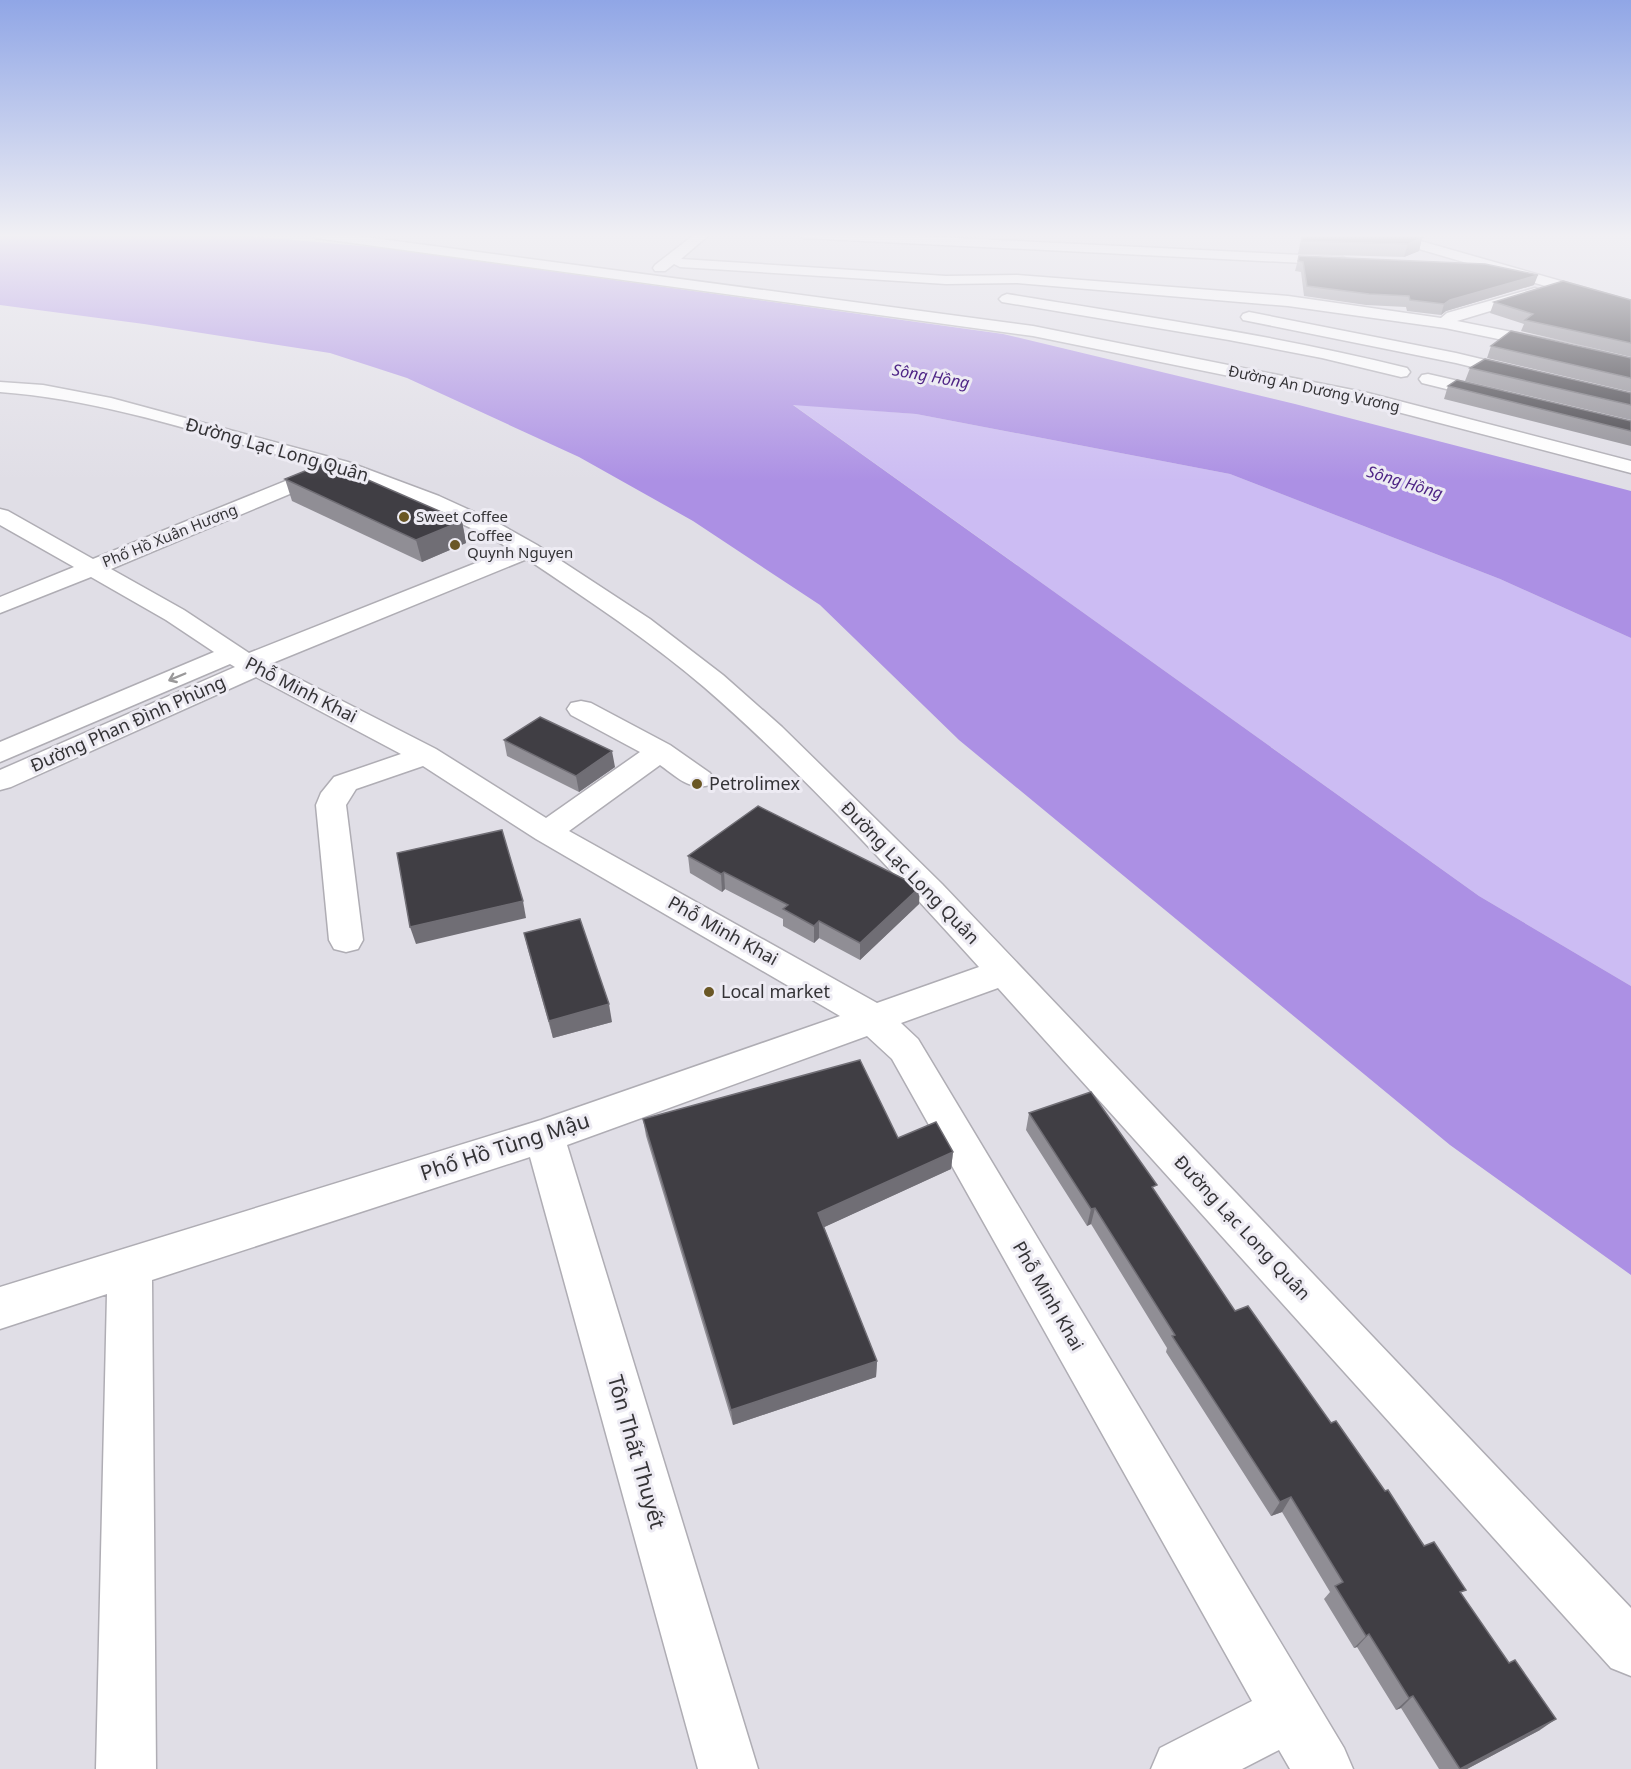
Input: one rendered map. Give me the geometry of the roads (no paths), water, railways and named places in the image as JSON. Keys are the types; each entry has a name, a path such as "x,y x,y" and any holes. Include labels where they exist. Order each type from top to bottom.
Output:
{"street":[{"name":"Đường An Dương Vương","path":"928,317 1099,343 1368,399 1631,467"},
{"path":"1118,317 1322,353 1401,372"},
{"path":"1099,343 1137,317"},
{"path":"1247,317 1456,358 1538,378"},
{"path":"1398,317 1443,323 1631,364"},
{"path":"1368,399 1401,372 1431,353 1443,323 1452,317"},
{"path":"1187,361 1229,335 1261,319"},
{"path":"1389,404 1456,358 1471,329"},
{"path":"1428,379 1507,398"},
{"name":"Đường Lạc Long Quân","path":"0,387 42,390 111,404 341,466 431,501 490,528 529,550 641,624 713,681 772,733 1005,972 1631,1648"},
{"name":"Phố Hồ Xuân Hương","path":"0,606 341,466"},
{"name":"Phỗ Minh Khai","path":"0,516 225,646 245,661 426,755 547,832 816,984 872,1018 905,1049 1323,1769"},
{"path":"245,661 529,550"},
{"name":"Đường Phan Đình Phùng","path":"1,751 245,661"},
{"name":"Đường Phan Đình Phùng","path":"0,781 245,661"},
{"path":"580,709 660,751 699,779"},
{"path":"547,832 660,751"},
{"path":"346,940 331,806 336,793 345,783 426,755"},
{"name":"Phố Hồ Tùng Mậu","path":"0,1308 544,1136 1005,972"},
{"name":"Tôn Thất Thuyết","path":"544,1136 728,1769"},
{"path":"126,1769 130,1266"},
{"path":"1181,1769 1290,1713"}],"water":[{"name":"Sông Hồng","path":"88,317 877,317 1003,334 1295,404 1631,491 1631,638 1500,579 1230,474 916,414 793,405 1479,896 1631,986 1631,1275 1450,1145 959,740 820,605 693,521 579,457 407,378 330,353"}],"place":[{"name":"Sweet Coffee","path":"404,517"},
{"name":"Coffee Quynh Nguyen","path":"455,545"},
{"name":"Petrolimex","path":"697,784"},
{"name":"Local market","path":"709,992"}]}
